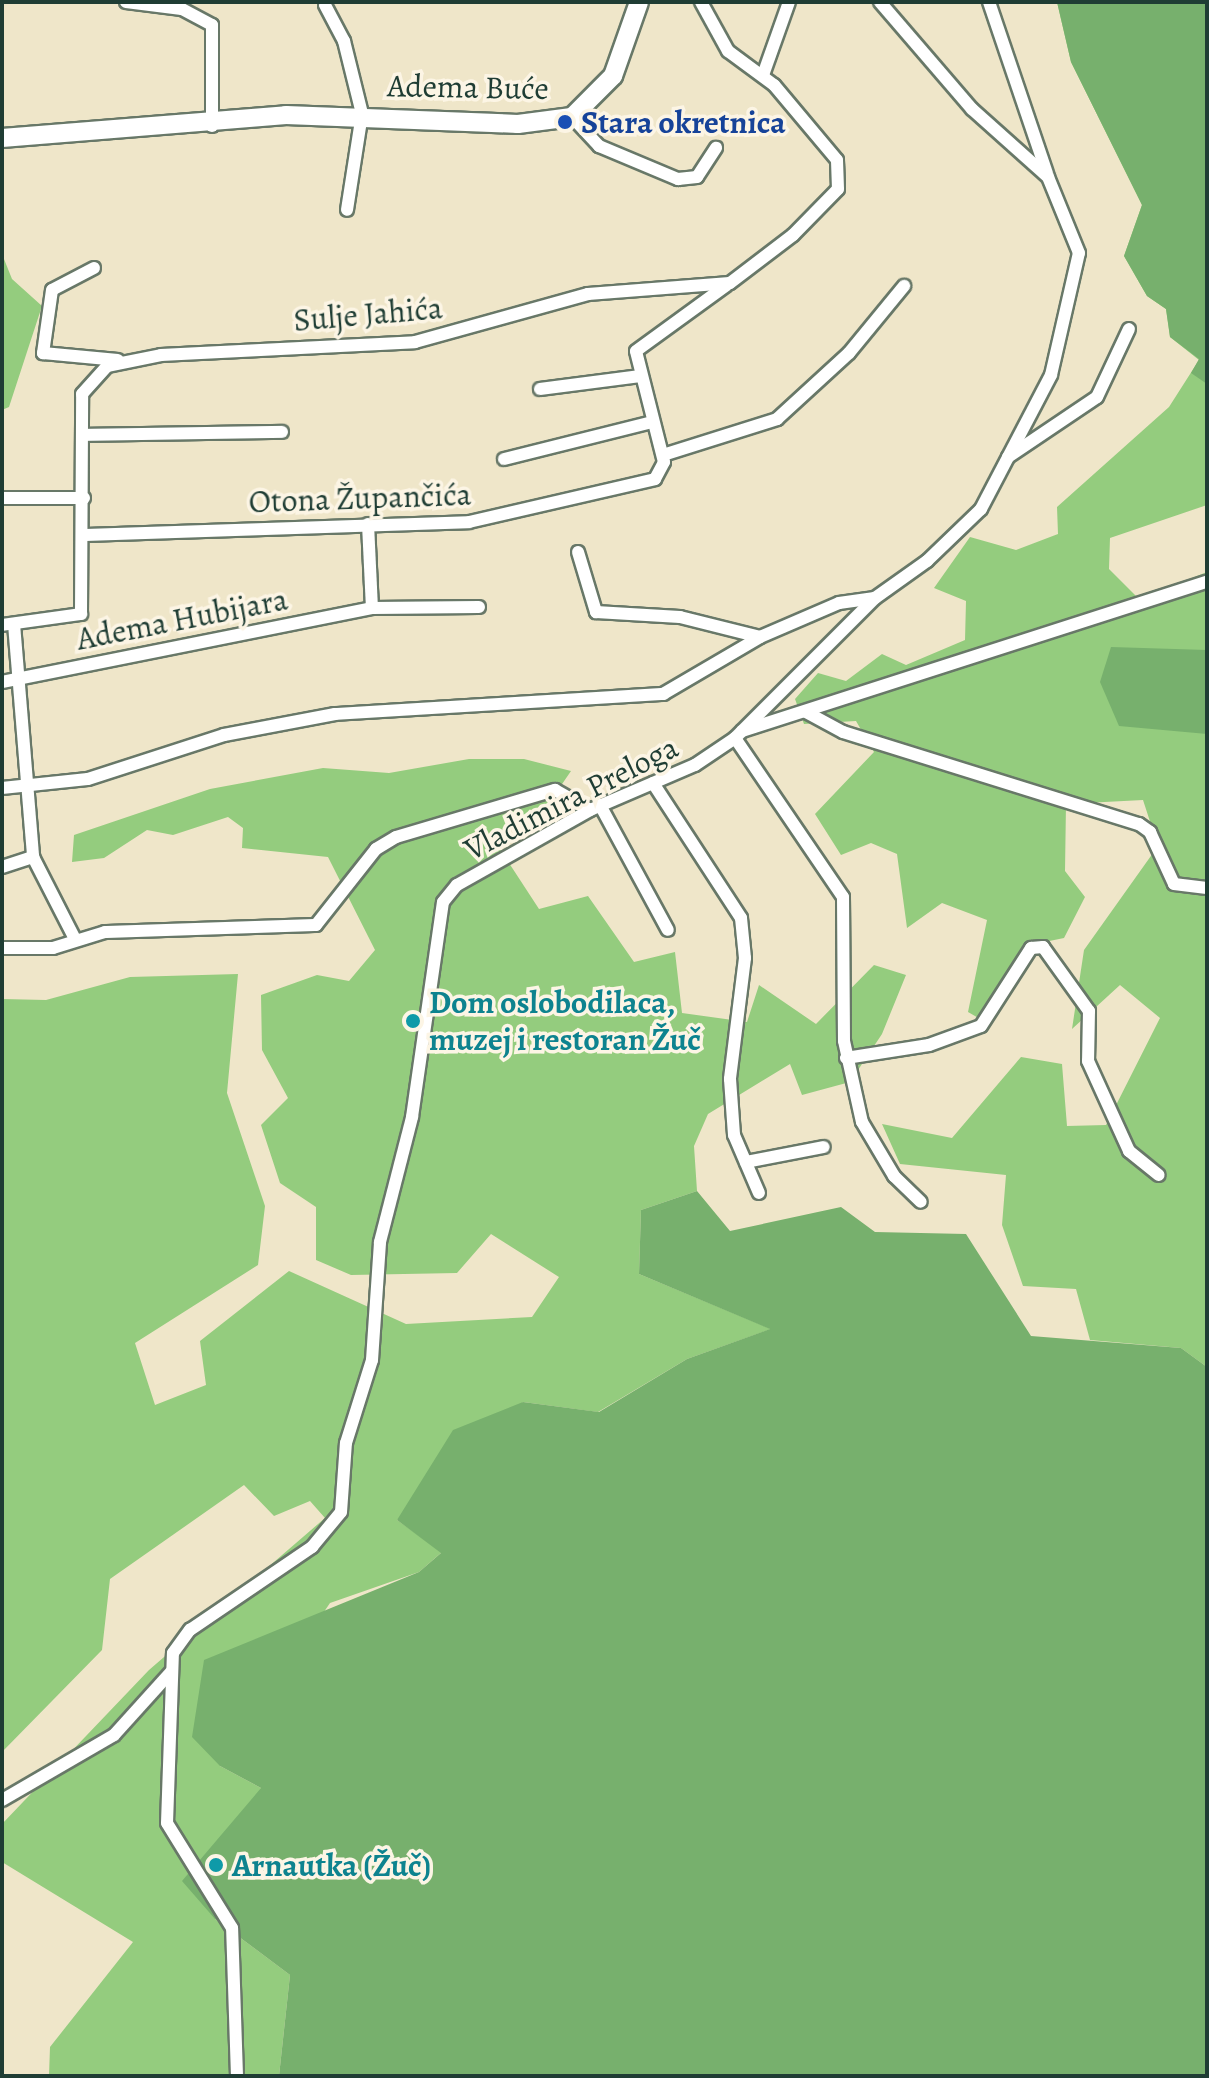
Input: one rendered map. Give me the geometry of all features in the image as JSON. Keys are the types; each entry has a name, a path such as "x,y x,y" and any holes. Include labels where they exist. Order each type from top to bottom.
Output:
{"street":[{"path":"126,2 182,9 212,25 212,126"},
{"name":"Adema Buće","path":"2,138 362,114 518,124 572,117 613,76 639,2"},
{"path":"701,2 728,51 763,75 828,146 842,182 793,235 730,283 640,342 640,376 663,455 777,419 849,353 904,286"},
{"path":"763,75 789,2"},
{"name":"Vladimira Preloga","path":"237,2076 232,1928 167,1823 173,1653 190,1630 282,1571 341,1512 346,1443 372,1360 380,1242 412,1117 443,902 457,885 595,808 653,783 738,734 875,598 960,532 1008,457 1051,375 1079,253 1048,177 972,109 880,2"},
{"path":"989,2 1048,177"},
{"name":"Adema Buće","path":"325,5 344,41 362,114 347,210"},
{"name":"Adema Buće","path":"572,117 599,146 678,179 697,177 716,148"},
{"path":"94,268 52,290 43,353 121,361"},
{"name":"Sulje Jahića","path":"8,624 81,614 84,535 82,394 90,378 121,361 415,342 588,294 730,283"},
{"path":"1008,457 1097,397 1129,329"},
{"path":"540,389 640,376"},
{"name":"Otona Župančića","path":"504,459 652,422"},
{"path":"83,435 282,432"},
{"name":"Otona Župančića","path":"84,535 487,520 655,479 663,455"},
{"path":"2,498 84,498"},
{"path":"368,524 372,608"},
{"path":"578,552 596,612 680,617 760,637"},
{"path":"921,1202 894,1176 862,1122 846,1058 843,897 738,734 1207,582"},
{"path":"2,788 88,779 224,735 335,714 663,694 760,637 839,603 875,598"},
{"name":"Adema Hubijara","path":"2,682 372,608 479,607"},
{"path":"8,624 23,678 33,857 74,937"},
{"path":"806,712 890,748 1139,824 1174,884 1207,888"},
{"path":"653,783 741,918 745,958 730,1079 734,1135 759,1193"},
{"path":"2,948 53,948 74,937 316,925 376,849 396,837 555,790 595,808 668,930"},
{"path":"2,867 33,857"},
{"path":"846,1058 929,1045 981,1026 1031,948 1043,947 1089,1011 1090,1068 1129,1151 1159,1175"},
{"path":"746,1162 824,1147"},
{"path":"2,1800 114,1735 171,1672"}],"green space":[{"path":"1057,2 1207,2 1207,505 1110,538 1109,569 1139,599 1207,572 1207,1367 1181,1348 1090,1340 1076,1289 1023,1286 1002,1225 1006,1175 900,1164 882,1124 952,1138 1021,1057 1062,1064 1067,1126 1106,1125 1160,1018 1120,985 1072,1029 1084,950 1158,846 1143,800 1066,804 1065,871 1085,897 1064,938 1025,946 982,1020 968,1012 987,920 942,903 907,928 897,854 871,843 841,855 815,814 874,752 856,721 804,724 795,699 818,673 846,681 882,654 906,665 965,640 966,601 934,588 970,537 1016,550 1058,534 1057,507 1169,407 1199,360 1170,337 1166,309 1147,296 1124,256 1142,205 1071,62"},
{"path":"1057,2 1207,2 1207,384 1191,373 1199,359 1170,337 1166,309 1147,296 1124,256 1142,205 1071,62"},
{"path":"2,254 12,279 42,306 9,407 2,410"},
{"path":"1111,647 1207,650 1207,734 1119,726 1100,682"},
{"path":"469,759 524,759 571,771 545,809 492,837 539,909 588,896 634,962 675,952 682,1013 747,1022 759,985 816,1024 874,965 906,975 882,1034 850,1082 802,1095 790,1064 708,1114 694,1146 697,1191 641,1210 639,1274 771,1329 687,1359 598,1412 523,1402 397,1520 442,1552 419,1572 330,1603 220,1766 261,1788 215,1919 290,1975 279,2076 49,2076 50,2047 133,1942 2,1862 2,1824 149,1670 325,1518 310,1501 274,1516 244,1485 110,1579 102,1650 2,1752 2,999 46,1000 130,977 238,974 227,1093 265,1206 258,1265 135,1343 155,1405 206,1385 200,1341 289,1271 406,1324 532,1317 559,1277 491,1234 457,1273 351,1275 316,1260 316,1207 280,1183 261,1125 288,1098 262,1050 261,995 317,975 349,981 375,950 328,857 242,848 243,828 228,817 173,835 147,830 104,858 72,862 74,835 210,789 323,768 389,773"},
{"path":"697,1191 730,1231 841,1207 875,1232 966,1234 1031,1336 1181,1348 1207,1367 1207,2076 279,2076 290,1975 215,1919 182,1881 261,1788 220,1766 192,1737 204,1660 419,1572 441,1553 397,1520 453,1430 523,1402 599,1412 687,1359 770,1329 639,1274 641,1210"}],"place":[{"name":"Stara okretnica","path":"565,122"},
{"name":"Dom oslobodilaca, muzej i restoran Žuč","path":"413,1021"},
{"name":"Arnautka (Žuč)","path":"216,1865"}]}
